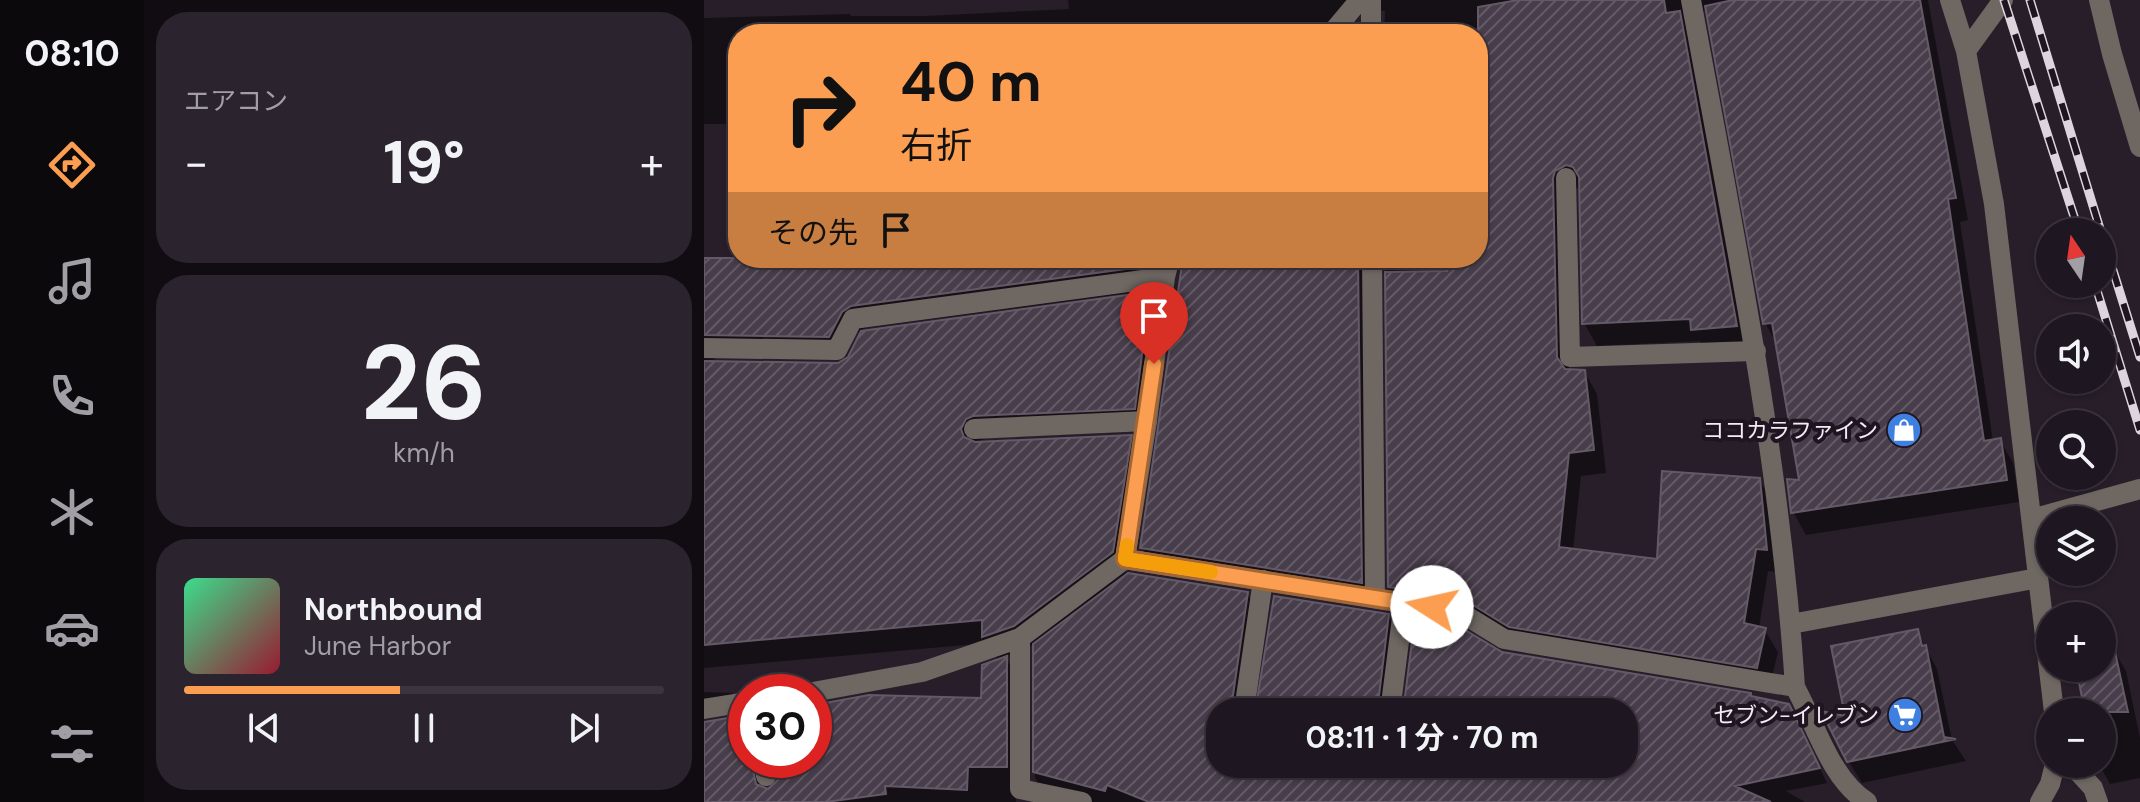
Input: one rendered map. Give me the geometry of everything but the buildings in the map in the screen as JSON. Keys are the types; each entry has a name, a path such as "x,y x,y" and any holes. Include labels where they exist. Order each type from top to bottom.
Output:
{"street":[{"path":"1691,0 1756,351 1791,624 1795,687 1839,774 1856,795 1867,802"},
{"path":"1950,0 1966,51 1994,204 2036,558"},
{"path":"1966,51 2003,0"},
{"path":"2099,0 2140,147"},
{"path":"1341,24 1364,1"},
{"path":"1364,1 1369,24"},
{"path":"1566,178 1570,357 1756,351"},
{"path":"704,348 837,350 853,319 1168,268 1125,559 1020,638 922,672 832,689"},
{"path":"1372,268 1375,598"},
{"path":"974,429 1147,421"},
{"path":"2032,519 2140,489"},
{"path":"1125,559 1460,612 1504,639 1795,687"},
{"path":"1791,624 2036,578"},
{"path":"1246,698 1263,580"},
{"path":"2039,586 2052,698"},
{"path":"1392,698 1404,602"},
{"path":"1020,638 1020,789 1082,802"},
{"path":"704,709 728,705"},
{"path":"2040,802 2052,778"},
{"path":"2084,778 2093,788 2098,802"}],"railway":[{"path":"2004,0 2074,218"},
{"path":"2030,0 2097,218"},
{"path":"2116,280 2140,357"},
{"path":"2099,298 2140,430"}],"slow traffic":[{"path":"1127,545 1125,559 1211,572"}],"place":[{"name":"ココカラファイン","path":"1904,430"},
{"name":"セブン-イレブン","path":"1905,715"}],"route":[{"path":"1154,364 1125,559 1432,607"}]}
